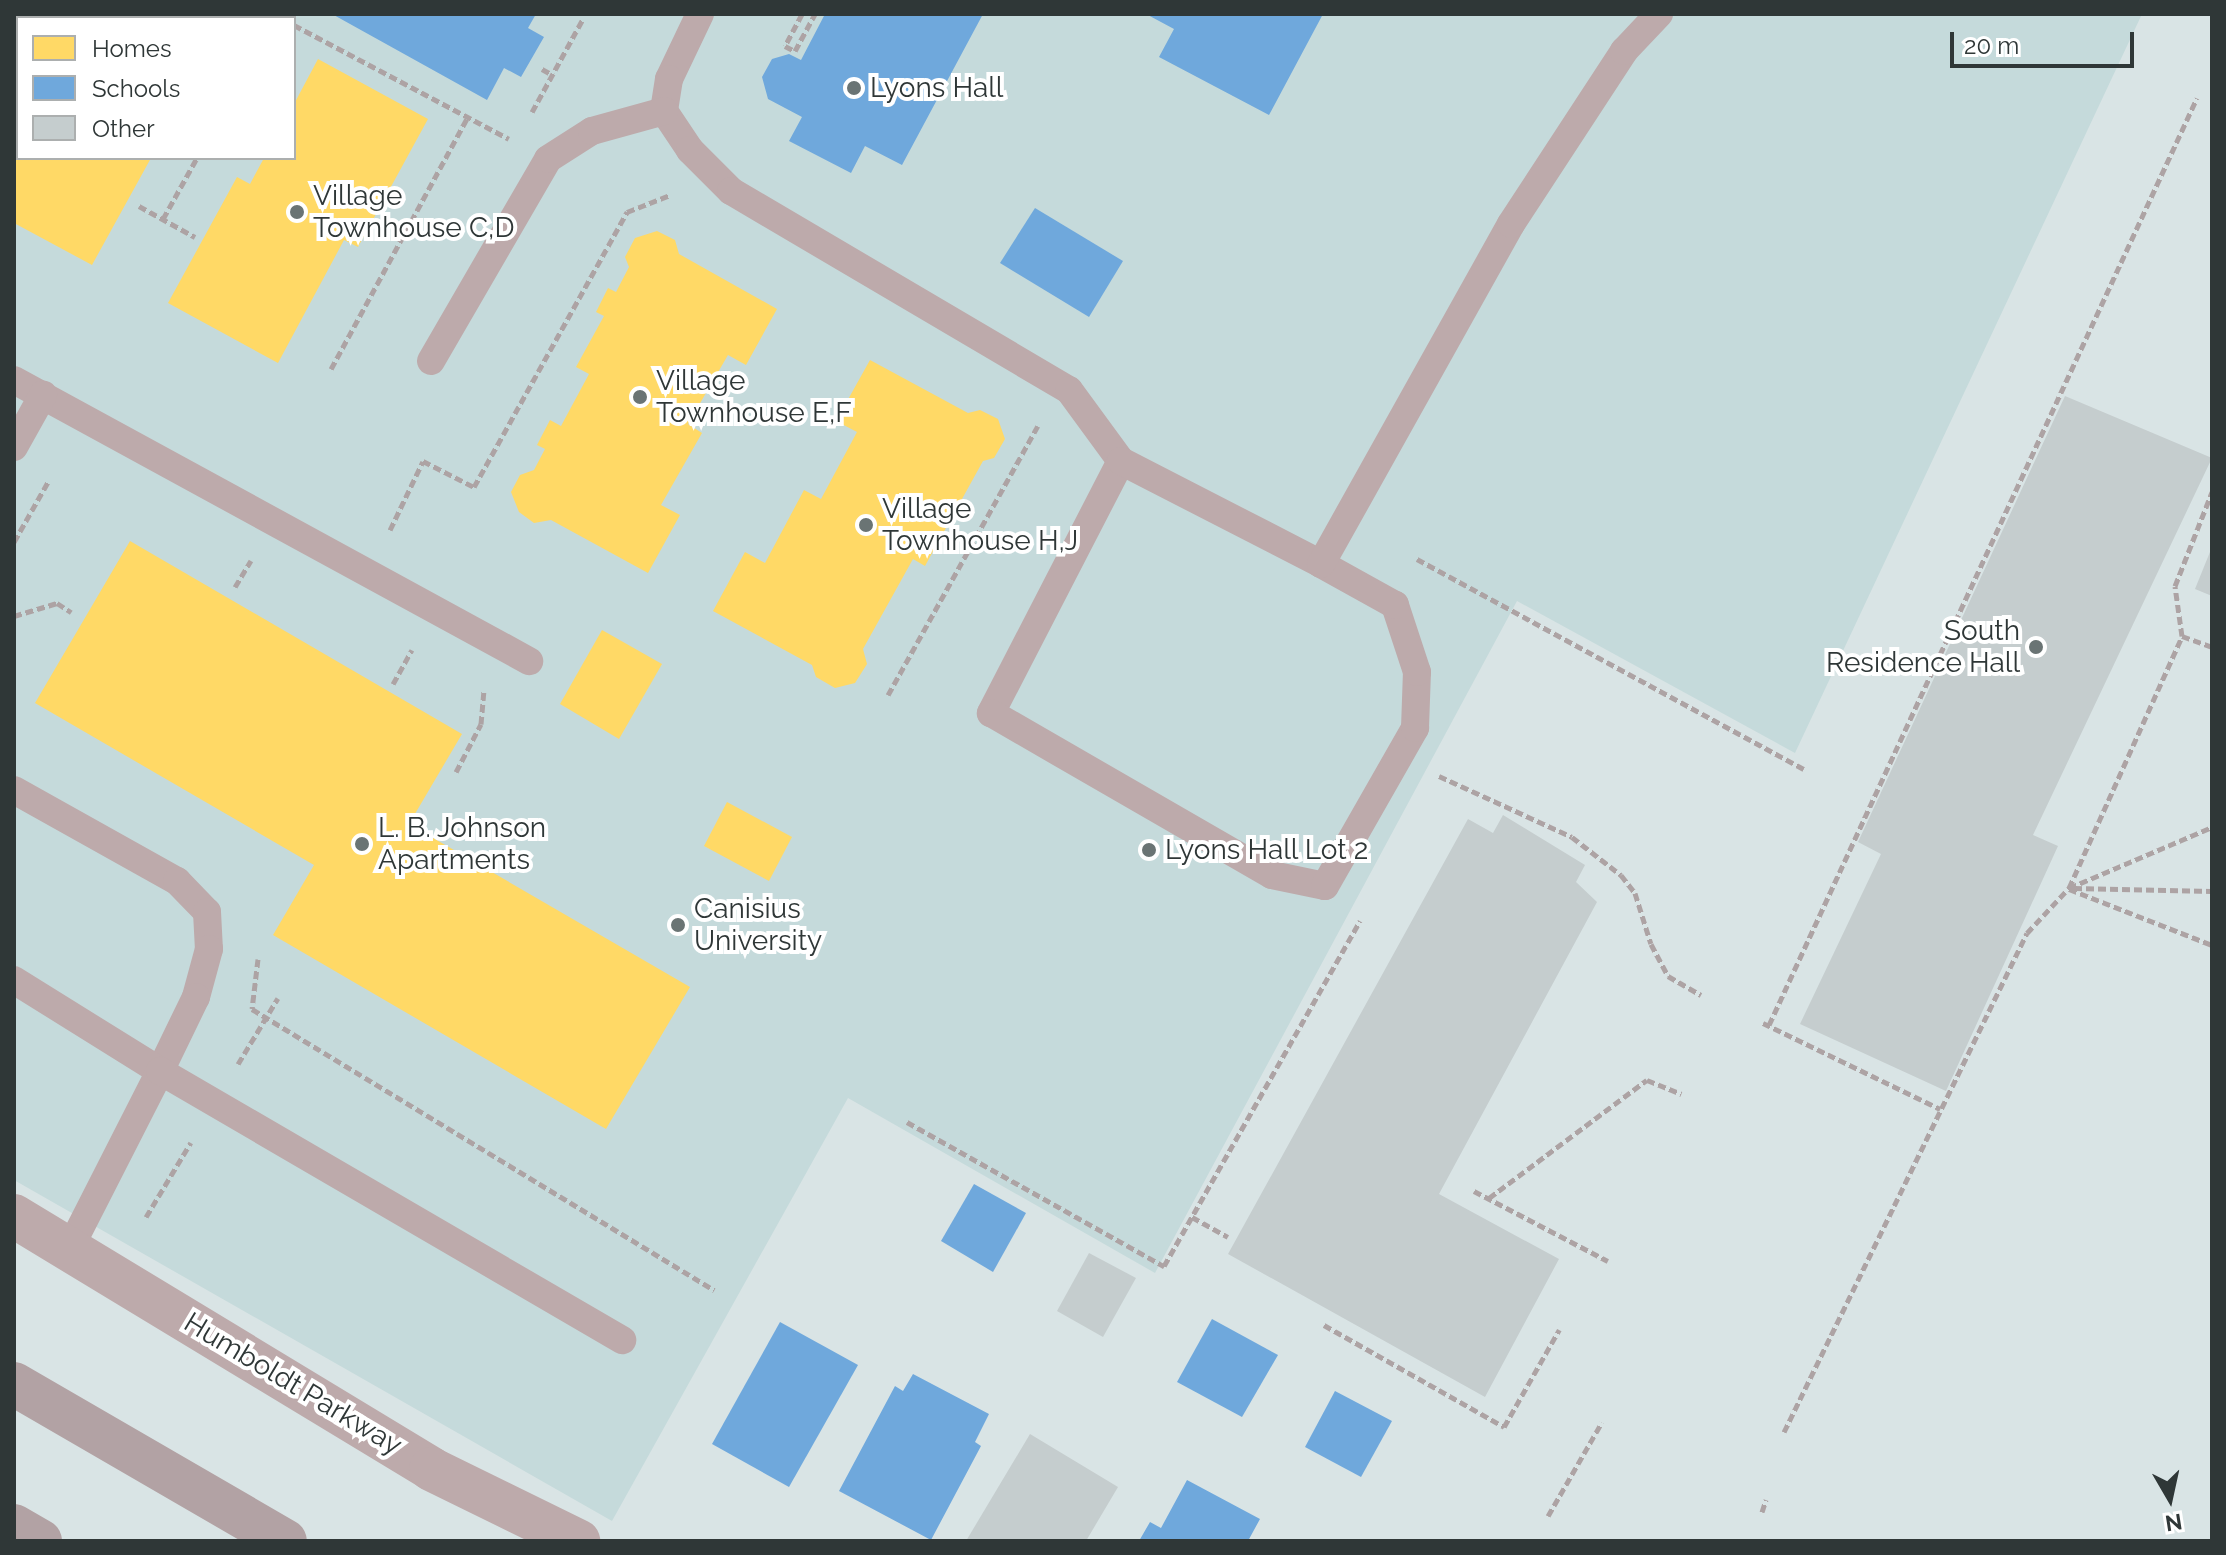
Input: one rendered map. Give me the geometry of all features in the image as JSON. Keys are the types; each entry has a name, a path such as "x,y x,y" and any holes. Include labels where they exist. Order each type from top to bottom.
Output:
{"highway":[{"path":"14,1384 285,1541"},
{"path":"14,1526 40,1541"}],"street":[{"name":"Humboldt Parkway","path":"14,1216 431,1469 578,1541"}],"lane":[{"path":"700,14 669,79 664,111 690,150 731,191 1069,390 1121,461 1395,605 1417,672 1415,728 1325,886 1272,875 991,713 1121,461"},
{"path":"1321,564 1511,224 1624,51 1659,14"},
{"path":"431,361 548,159 592,131 664,111"},
{"path":"14,380 529,661"},
{"path":"14,447 43,395"},
{"path":"14,790 177,881 207,912 209,949 196,997 70,1248"},
{"path":"14,980 160,1071 622,1340"}],"path":[{"path":"802,14 785,46 795,51 815,14"},
{"path":"531,115 583,19"},
{"path":"296,26 516,142"},
{"path":"542,69 553,75"},
{"path":"1940,1109 1766,1024 2197,98"},
{"path":"331,369 467,118"},
{"path":"163,219 196,160"},
{"path":"403,502 423,461 474,487 627,212 671,195"},
{"path":"139,206 195,237"},
{"path":"888,695 1042,418"},
{"path":"1784,1432 2027,933 2069,888 2182,636 2175,586 2212,492"},
{"path":"1345,523 1804,769"},
{"path":"235,587 254,553"},
{"path":"14,616 57,603 71,612"},
{"path":"393,684 420,636"},
{"path":"2182,636 2212,647"},
{"path":"1431,772 1572,837 1621,875 1635,893 1651,944 1668,976 1701,995"},
{"path":"2069,888 2212,827"},
{"path":"2069,888 2212,891"},
{"path":"2069,888 2212,945"},
{"path":"231,1076 278,998"},
{"path":"252,1009 714,1290"},
{"path":"1489,1198 1647,1080 1681,1094"},
{"path":"907,1122 1164,1266"},
{"path":"146,1217 198,1130"},
{"path":"1474,1191 1608,1261"},
{"path":"1192,1217 1228,1237"},
{"path":"1324,1325 1504,1427 1559,1330"},
{"path":"1548,1516 1602,1422"},
{"path":"1762,1512 1766,1500"}],"shaded area":[{"name":"Canisius University","path":"14,14 2142,14 1795,753 1517,601 1155,1273 848,1098 612,1521 14,1180"}],"building: Homes":[{"path":"38,14 181,14 108,16"},
{"name":"Village Townhouse C,D","path":"318,59 428,119 358,247 344,240 278,363 168,303 237,177 250,184 263,160 296,160 296,100"},
{"path":"14,124 16,160 150,160 92,265 14,223"},
{"name":"Village Townhouse E,F","path":"657,231 675,240 679,254 777,309 746,365 728,355 688,424 702,433 661,505 680,515 648,573 551,520 534,523 519,512 511,492 520,475 534,470 545,449 537,445 550,420 561,426 589,374 576,367 604,316 596,312 608,288 616,292 629,267 625,257 635,238"},
{"name":"Village Townhouse H,J","path":"870,360 968,413 980,410 998,419 1005,439 994,458 983,461 925,566 913,559 863,649 867,664 855,683 835,688 816,677 812,665 713,611 745,552 765,563 804,490 821,499 857,432 836,421"},
{"name":"L. B. Johnson Apartments","path":"130,541 462,734 409,824 690,987 606,1129 273,935 314,865 35,703"},
{"path":"602,630 662,664 619,739 560,704"},
{"path":"727,802 792,837 769,881 704,846"}],"building: Schools":[{"path":"332,14 536,14 528,28 544,37 521,77 504,68 487,100"},
{"name":"Lyons Hall","path":"825,14 983,14 902,165 865,146 851,173 789,141 802,117 768,99 762,77 772,59 789,54 801,60"},
{"path":"1146,14 1323,14 1269,115 1159,57 1174,29"},
{"path":"1035,208 1123,261 1089,317 1000,263"},
{"path":"974,1184 1026,1213 993,1272 941,1241"},
{"path":"1212,1319 1278,1355 1242,1417 1177,1382"},
{"path":"780,1322 858,1365 789,1487 712,1444"},
{"path":"913,1374 989,1414 975,1442 981,1446 931,1540 839,1491 895,1386 903,1391"},
{"path":"1335,1391 1392,1421 1361,1477 1305,1447"},
{"path":"1187,1480 1260,1519 1248,1541 1139,1541 1150,1522 1161,1528"}],"building: Other":[{"name":"South Residence Hall","path":"2065,396 2212,458 2033,835 2058,846 1946,1091 1800,1024 1881,854 1858,842"},
{"path":"2212,547 2212,596 2195,589"},
{"path":"1503,815 1585,865 1576,882 1597,902 1439,1194 1559,1259 1485,1397 1228,1254 1468,819 1493,833"},
{"path":"1089,1253 1136,1278 1103,1337 1057,1311"},
{"path":"1030,1434 1118,1487 1086,1541 966,1541"}],"place":[{"name":"Lyons Hall","path":"854,88"},
{"name":"Village Townhouse C,D","path":"297,212"},
{"name":"Village Townhouse E,F","path":"640,397"},
{"name":"Village Townhouse H,J","path":"866,525"},
{"name":"South Residence Hall","path":"2036,647"},
{"name":"L. B. Johnson Apartments","path":"362,844"},
{"name":"Lyons Hall Lot 2","path":"1149,850"},
{"name":"Canisius University","path":"678,925"}]}
